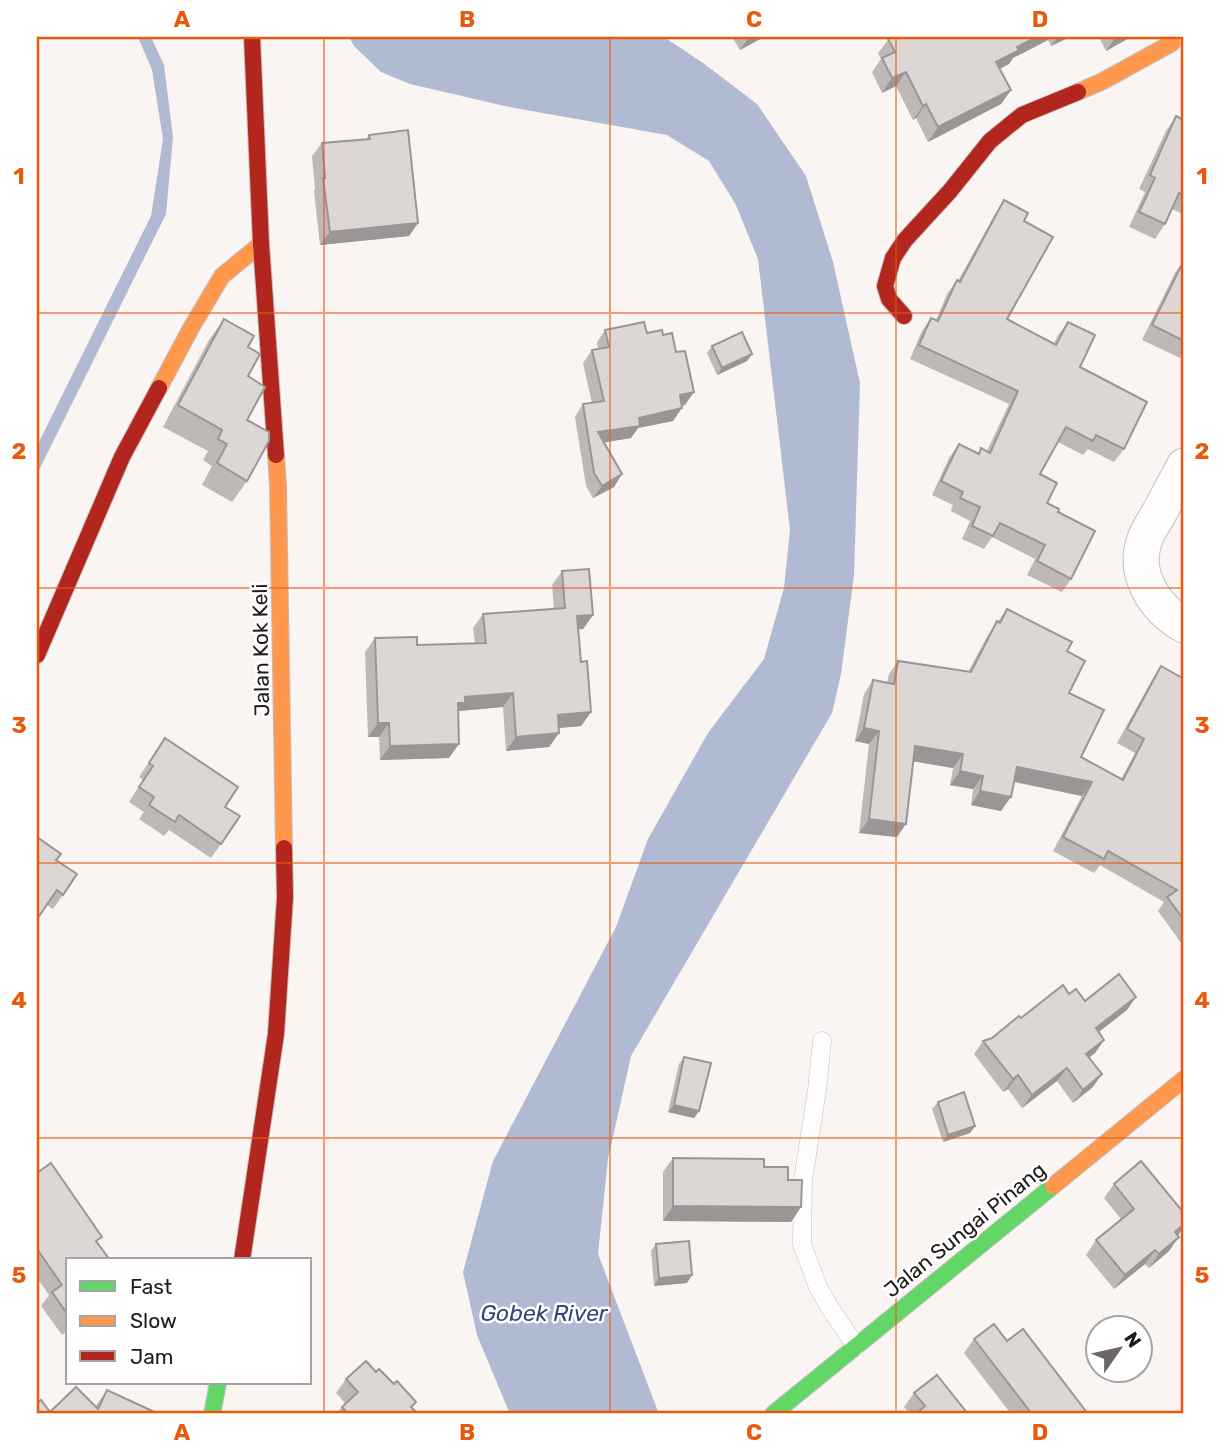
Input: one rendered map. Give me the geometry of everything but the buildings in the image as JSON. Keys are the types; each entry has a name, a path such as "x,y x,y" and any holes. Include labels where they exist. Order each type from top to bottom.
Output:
{"street":[{"name":"Jalan Kok Keli","path":"242,1258 276,1034 285,897 278,485 261,244 252,37"},
{"path":"904,316 889,299 885,286 893,258 905,240 950,191 990,141 1022,115 1102,81 1174,44"},
{"path":"37,655 122,457 191,328 222,276 261,244"},
{"path":"1184,466 1144,540 1141,564 1144,582 1156,602 1184,625"},
{"name":"Jalan Sungai Pinang","path":"773,1414 1184,1079"},
{"path":"212,1414 218,1384"}],"lane":[{"path":"822,1041 803,1180 802,1244 818,1287 856,1346"}],"water":[{"path":"138,37 151,37 164,65 173,137 166,214 37,474 37,446 151,216 163,139 152,70"},
{"name":"Gobek River","path":"349,37 664,37 757,104 806,176 833,262 860,383 854,575 841,674 832,713 631,1056 608,1159 598,1254 659,1414 510,1414 477,1335 463,1272 493,1161 616,927 648,839 708,733 764,659 784,588 790,530 758,259 736,205 709,161 667,135 509,107 410,84 381,72 354,46"}],"traffic: fast":[{"path":"773,1414 1053,1186"},
{"path":"212,1414 218,1384"}],"traffic: slow":[{"path":"1078,92 1172,43"},
{"path":"159,388 222,276 261,244"},
{"path":"276,455 284,848"},
{"path":"1053,1186 1184,1079"}],"traffic: jam":[{"path":"252,37 261,244 276,455"},
{"path":"904,316 889,299 885,286 893,258 905,240 950,191 990,141 1022,115 1078,92"},
{"path":"37,655 122,457 159,388"},
{"path":"242,1258 276,1034 285,897 284,848"}]}
